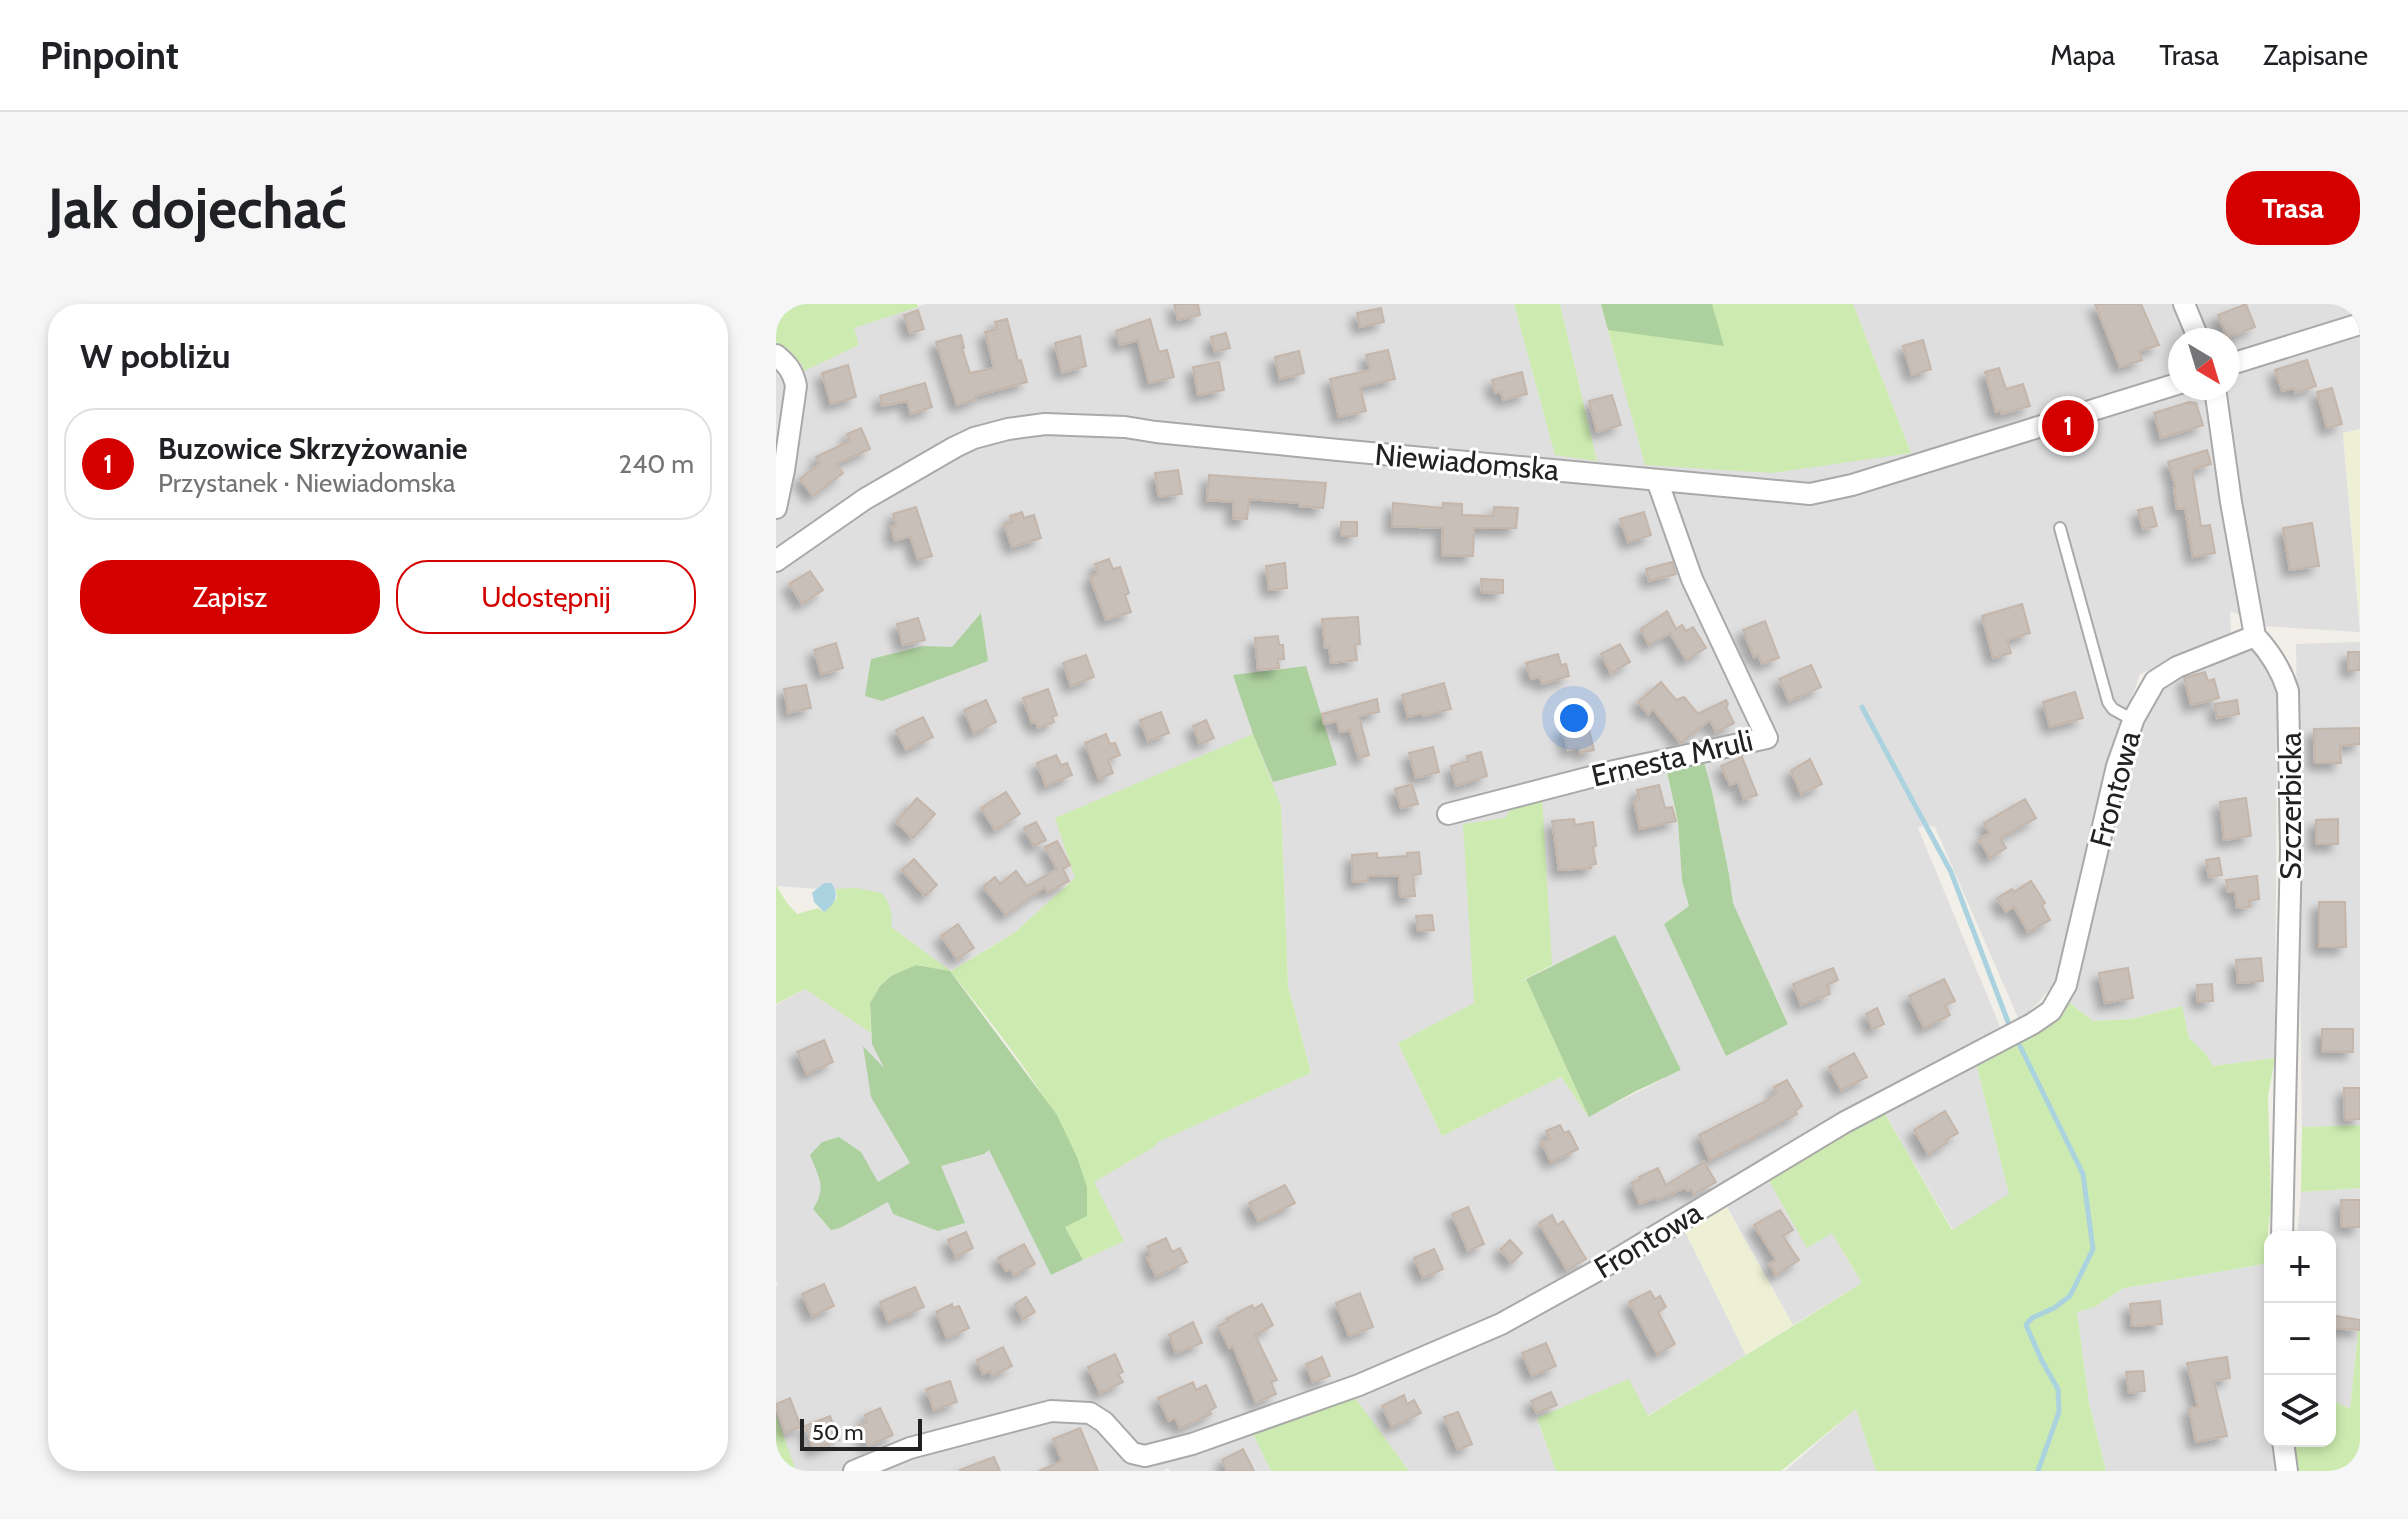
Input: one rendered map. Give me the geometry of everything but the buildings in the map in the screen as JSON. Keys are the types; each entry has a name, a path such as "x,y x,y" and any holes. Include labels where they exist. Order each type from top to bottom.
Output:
{"street":[{"path":"2184,304 2194,328"},
{"path":"2240,361 2360,324"},
{"path":"776,355 794,374 796,386 776,508"},
{"name":"Niewiadomska","path":"776,561 865,499 955,447 974,438 1008,429 1045,424 1125,427 1795,494 1825,492 2168,387"},
{"name":"Szczerbicka","path":"2217,400 2255,636 2270,652 2282,673 2290,707 2291,849 2282,1231"},
{"name":"Ernesta Mruli","path":"1448,814 1614,771 1767,738 1692,579 1657,480"},
{"name":"Frontowa","path":"854,1471 910,1448 1051,1411 1090,1413 1104,1422 1132,1453 1145,1456 1192,1444 1359,1385 1501,1324 1602,1268 1845,1122 2032,1024 2051,1011 2066,985 2117,766 2133,720 2155,681 2177,667 2255,636"},
{"path":"2284,1447 2287,1471"}],"lane":[{"path":"2060,528 2108,702 2113,709 2133,720"}],"shaded area":[{"path":"926,304 1514,304 1555,454 1597,460 1560,304 1601,304 1645,464 1911,453 1853,304 2360,304 2360,429 2343,434 2360,632 2264,626 2230,611 2231,637 2140,674 2120,731 2057,981 2019,1020 1935,827 1926,825 1918,828 2009,1048 1975,1061 2010,1194 1953,1230 1883,1111 1807,1247 1832,1233 1862,1283 1793,1325 1726,1205 1684,1229 1746,1355 1647,1416 1537,1419 1556,1471 1409,1471 1352,1395 1253,1433 1271,1471 1170,1471 1168,1468 1162,1471 776,1471 776,1005 805,989 871,1033 872,1044 989,1150 1051,1275 1123,1241 1093,1182 1154,1147 1157,1142 1311,1073 1288,986 1281,806 1075,878 1014,933 950,971 890,927 881,893 776,886 776,342 801,363 804,370 853,328","holes":["1702,759 1712,791 1733,903 1788,1023 1664,924 1689,906 1682,881 1678,822 1666,769","1552,965 1681,1070 1590,1116 1561,1077 1442,1136 1398,1043"]},
{"path":"2360,642 2360,1125 2302,1127 2296,644"},
{"path":"2256,648 2275,683 2277,701 2275,1058 2213,1066 2189,1038 2182,1006 2132,1019 2093,1021 2067,1001 2133,745 2147,703 2179,672"},
{"path":"2360,1188 2360,1314 2350,1409 2336,1402 2336,1231 2298,1231 2301,1192"},
{"path":"2264,1264 2264,1447 2277,1447 2279,1471 2106,1471 2089,1403 2077,1312 2094,1307 2124,1288"},
{"path":"1856,1409 1876,1471 1785,1471"}],"green space":[{"path":"776,304 917,304 918,307 854,328 859,345 804,371 801,363 776,342"},
{"path":"1514,304 1560,304 1597,461 1555,455"},
{"path":"1601,304 1853,304 1911,453 1772,473 1645,465"},
{"path":"1601,304 1712,304 1724,346 1608,330"},
{"path":"2360,429 2360,621 2343,433"},
{"path":"981,613 988,661 882,701 865,696 871,659 923,646 952,647"},
{"path":"1306,666 1337,765 1273,782 1233,675"},
{"path":"1253,734 1281,806 1288,986 1311,1073 1158,1142 1094,1182 1124,1241 1083,1260 1065,1227 1087,1187 1076,1158 1028,1074 950,971 916,965 891,976 880,986 870,1003 871,1033 805,989 776,1004 776,885 797,914 818,908 824,912 837,898 836,889 856,888 882,893 890,909 891,927 951,971 1014,933 1075,878 1055,818"},
{"path":"1703,759 1733,903 1788,1024 1726,1056 1664,924 1689,906 1682,881 1678,822 1666,768"},
{"path":"1542,796 1552,965 1516,983 1526,979 1589,1117 1561,1077 1442,1136 1398,1043 1474,1003 1463,824 1505,818 1514,804"},
{"path":"1615,935 1681,1070 1589,1117 1526,979"},
{"path":"916,965 950,971 1057,1115 1087,1187 1087,1216 1065,1227 1083,1260 1051,1275 989,1150 941,1166 965,1223 938,1231 893,1214 888,1202 831,1230 813,1209 821,1188 810,1155 822,1142 839,1137 861,1152 878,1182 910,1163 871,1097 863,1046 884,1068 872,1044 870,1003 880,986 891,976"},
{"path":"2067,1001 2093,1021 2132,1019 2182,1006 2189,1038 2213,1066 2275,1058 2268,1096 2271,1206 2268,1231 2264,1231 2264,1264 2124,1288 2094,1307 2077,1312 2089,1403 2106,1471 1876,1471 1856,1409 1781,1471 1556,1471 1537,1418 1629,1379 1648,1416 1862,1283 1832,1233 1807,1248 1768,1179 1883,1111 1952,1230 2009,1194 1975,1060 2026,1038"},
{"path":"2360,1125 2360,1188 2301,1192 2302,1127"},
{"path":"1725,1205 1793,1325 1746,1355 1684,1229"},
{"path":"2360,1315 2360,1471 2289,1471 2288,1447 2336,1447 2336,1402 2350,1409"},
{"path":"1353,1395 1409,1471 1271,1471 1252,1432"},
{"path":"776,1415 796,1471 776,1471"}],"water":[{"path":"824,883 831,883 836,896 824,912 814,902 812,893"}],"waterway":[{"path":"1862,707 1951,872 2008,1022"},
{"path":"2020,1046 2083,1174 2093,1249 2070,1296 2032,1318 2026,1325 2058,1389 2059,1412 2038,1471"}],"place":[{"name":"Buzowice Skrzyżowanie","path":"2068,426"}]}
